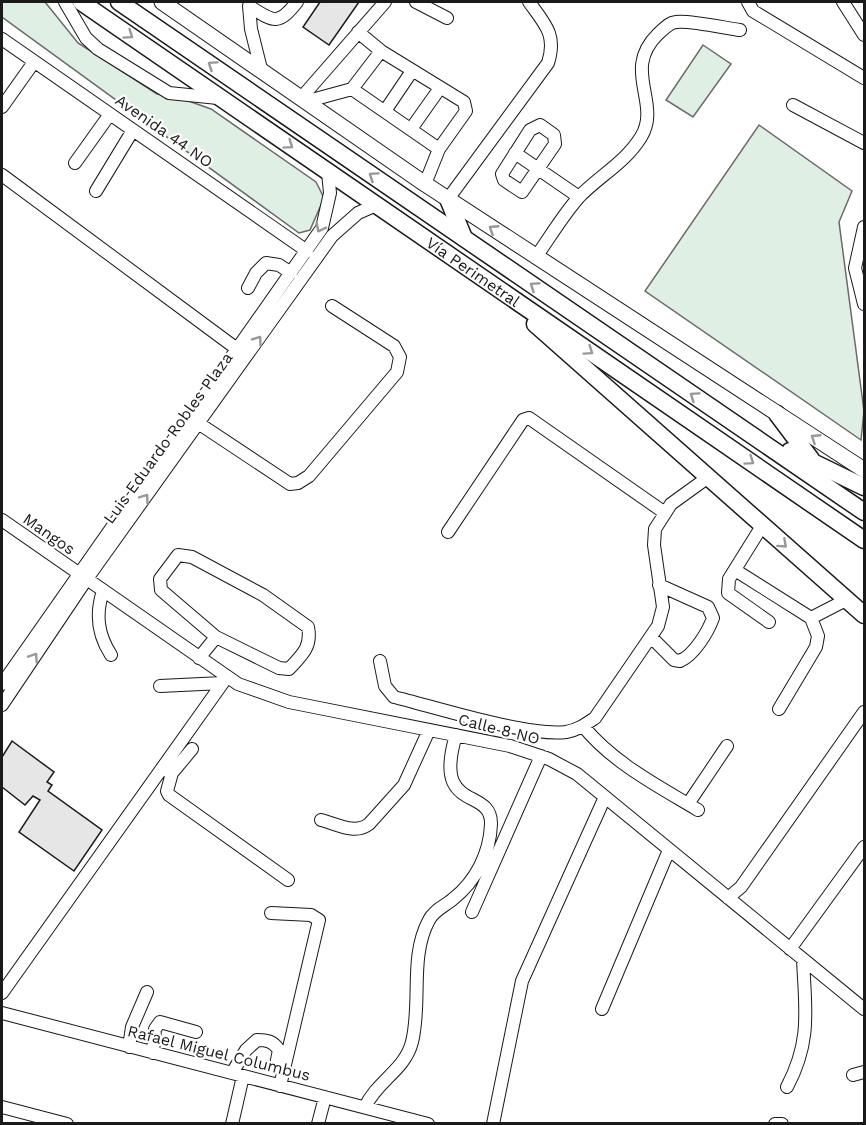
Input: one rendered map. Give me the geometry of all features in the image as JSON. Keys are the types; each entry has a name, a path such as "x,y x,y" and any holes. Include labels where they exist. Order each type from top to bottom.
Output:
{"highway":[{"name":"Vía Perimetral","path":"81,2 864,540"},
{"name":"Vía Perimetral","path":"119,2 864,512"},
{"path":"448,199 464,238"},
{"path":"484,278 864,615"},
{"path":"777,414 832,489"},
{"path":"742,429 864,487"}],"main road":[{"path":"162,2 425,184 864,470"}],"street":[{"path":"65,2 86,38 98,49 138,74 169,93 221,98"},
{"path":"261,69 250,29 249,6 269,18 279,20 286,16 297,2"},
{"path":"305,99 385,2"},
{"path":"416,2 447,18"},
{"path":"448,199 548,63 553,48 550,31 529,2"},
{"path":"748,2 748,7 753,11 864,78"},
{"path":"843,2 864,35"},
{"path":"536,256 579,197 616,167 645,128 647,118 640,75 641,58 650,42 668,24 678,21 740,30"},
{"path":"358,32 381,51 466,106 439,148 425,184"},
{"name":"Avenida 44 NO","path":"2,39 307,251"},
{"path":"305,99 352,89 381,51"},
{"path":"2,107 34,62"},
{"path":"385,111 412,71"},
{"path":"411,129 440,88"},
{"path":"352,89 439,148"},
{"path":"793,105 864,143"},
{"path":"75,163 110,114"},
{"path":"540,126 556,140 525,189 519,190 502,177 515,153 530,129 540,126"},
{"path":"96,191 134,130"},
{"path":"515,153 579,197"},
{"name":"Luis Eduardo Robles Plaza","path":"194,420 237,349 322,228 328,209 328,172"},
{"path":"2,175 237,349"},
{"name":"Luis Eduardo Robles Plaza","path":"3,680 82,577 194,420 332,236 358,213 376,205"},
{"path":"864,227 855,268 864,304"},
{"path":"248,288 256,273 266,263 279,266 291,273"},
{"path":"194,420 290,484 298,483 309,476 397,372 400,357 394,346 332,306"},
{"path":"448,532 523,420 529,418 665,513"},
{"path":"380,661 385,686 394,697 526,729 565,732 583,726 595,718 658,626 663,607 654,545 655,529 671,504 707,478"},
{"name":"Mangos","path":"2,520 82,577"},
{"path":"762,526 729,579 728,593 769,622"},
{"path":"178,555 192,557 263,595 308,627 310,639 306,650 289,669 279,668 216,637 161,590 160,579 178,555"},
{"path":"735,570 811,618 818,636 816,647 779,709"},
{"name":"Luis Eduardo Robles Plaza","path":"2,705 82,577"},
{"name":"Calle 8 NO","path":"82,577 199,658 224,680 289,702 510,746 541,756 577,774 864,1009"},
{"path":"651,637 674,660 680,662 687,659 709,628 713,618 708,607 659,585"},
{"path":"103,591 98,605 100,637 111,655"},
{"path":"811,618 846,600"},
{"path":"199,658 216,637"},
{"path":"160,686 224,680"},
{"path":"2,993 167,770 224,680"},
{"path":"728,898 741,887 864,712"},
{"path":"583,726 596,743 620,762 693,807 727,746"},
{"path":"321,820 354,830 362,829 369,824 404,785 429,730"},
{"path":"365,1107 371,1094 384,1079 402,1065 412,1042 420,946 430,918 468,888 486,851 491,824 490,813 480,802 461,795 449,773 449,756 456,735"},
{"path":"192,749 167,770 169,795 288,880"},
{"path":"472,912 541,756"},
{"path":"493,1124 522,981 605,797"},
{"path":"790,949 864,847"},
{"path":"602,1009 669,850"},
{"path":"271,913 310,915 319,920 276,1085"},
{"path":"787,1087 797,1068 808,1013 803,959"},
{"path":"129,1047 132,1027 147,992"},
{"name":"Rafael Miguel Columbus","path":"2,1013 428,1124"},
{"path":"153,1053 155,1029 160,1022 196,1032"},
{"path":"232,1124 238,1074 246,1050 257,1040 267,1040 279,1050 276,1085"},
{"path":"318,1124 325,1097"},
{"path":"2,1107 67,1124"},
{"path":"775,1124 782,1124"}],"green space":[{"path":"2,2 45,2 78,43 157,94 180,98 211,109 316,182 324,198 310,230 299,233 2,17"},
{"path":"703,45 731,64 693,117 666,100"},
{"path":"759,125 852,191 839,222 864,411 861,440 645,291"}],"building":[{"path":"320,2 359,2 329,45 303,27"},
{"path":"12,741 54,772 47,782 52,785 48,791 102,830 74,871 19,832 40,800 33,796 25,805 2,787 2,757"}]}
